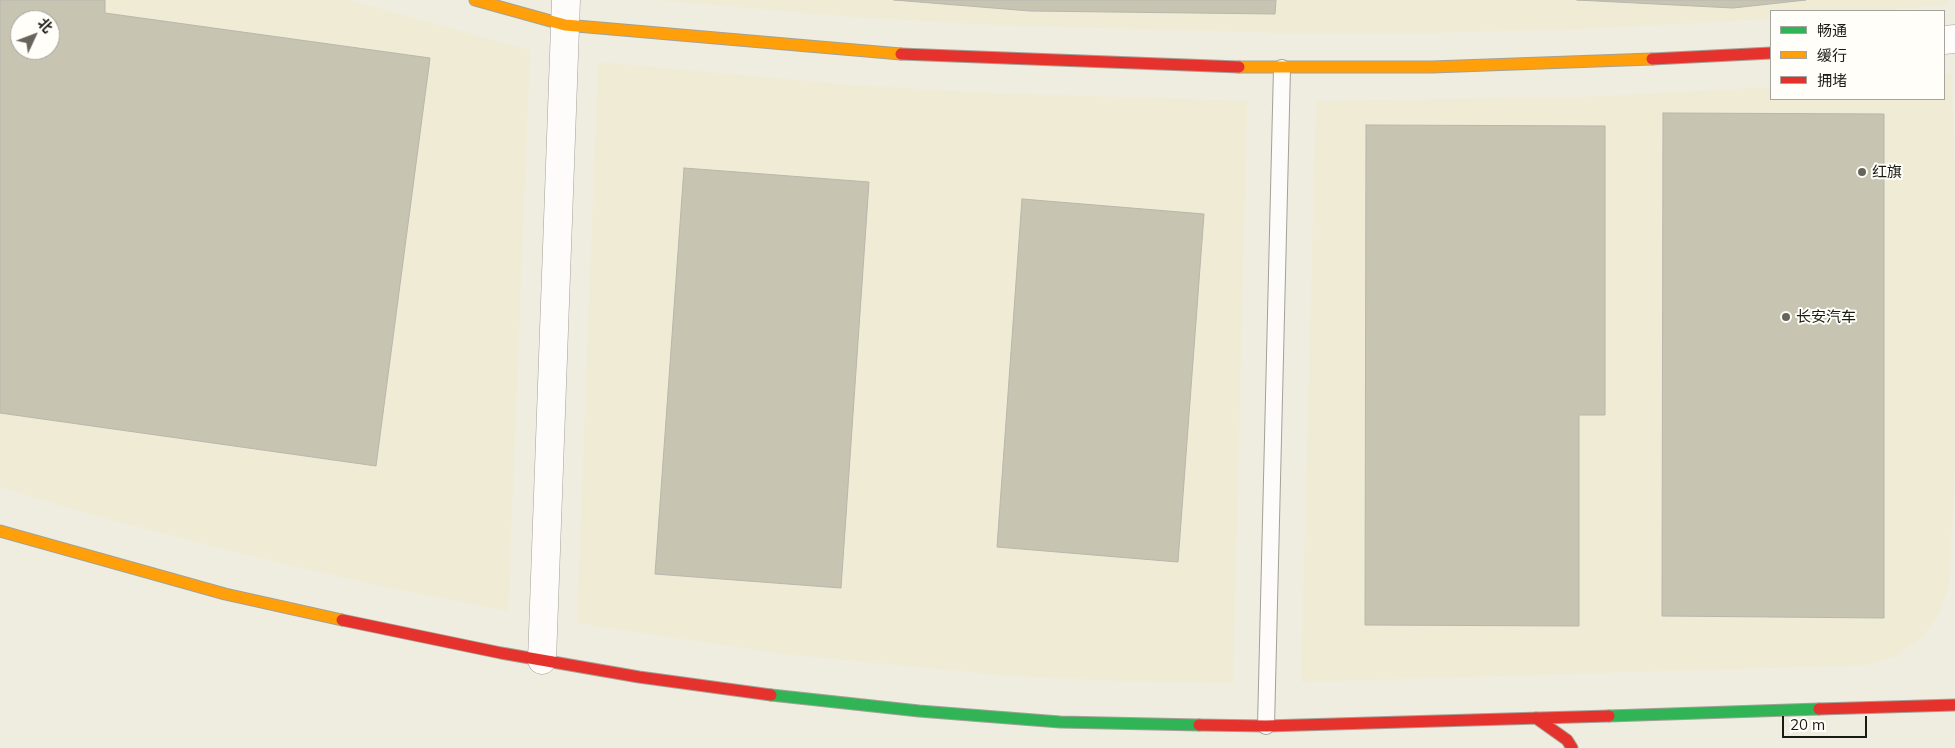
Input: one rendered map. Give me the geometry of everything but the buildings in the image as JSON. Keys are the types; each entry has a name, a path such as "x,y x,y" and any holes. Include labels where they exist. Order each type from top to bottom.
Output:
{"street":[{"path":"475,0 861,52 1139,65 1282,68 1580,63 1770,53"},
{"path":"542,660 566,12"},
{"path":"0,531 225,594 363,625 542,660 770,695 919,711 1060,722 1266,726 1955,705"},
{"path":"1536,718 1567,740 1572,748"}],"lane":[{"path":"1266,726 1282,68"}],"shaded area":[{"path":"0,0 348,0 530,50 508,611 371,584 100,517 0,487"},
{"path":"657,0 1947,0 1947,5 1892,10 1770,10 1770,19 1579,29 1431,33 1283,33 996,25 854,17"},
{"path":"598,62 850,85 993,93 1247,101 1233,683 1011,676 784,654 577,623"},
{"path":"1951,73 1955,167 1955,467 1949,584 1939,613 1921,638 1896,656 1866,665 1301,682 1316,101 1582,97 1770,87 1770,100 1945,100 1945,74"}],"traffic: fast":[{"path":"771,695 919,711 1060,722 1199,725"},
{"path":"1609,716 1819,709"}],"traffic: slow":[{"path":"475,0 565,25 901,54"},
{"path":"1239,67 1432,67 1652,59"},
{"path":"0,531 225,594 342,620"}],"traffic: jam":[{"path":"1652,59 1770,53"},
{"path":"901,54 1239,67"},
{"path":"342,620 501,653 639,677 771,695"},
{"path":"1819,709 1955,705"},
{"path":"1199,725 1266,726 1609,716"},
{"path":"1536,718 1567,740 1572,748"}],"place":[{"name":"红旗","path":"1862,172"},
{"name":"长安汽车","path":"1786,317"}]}
